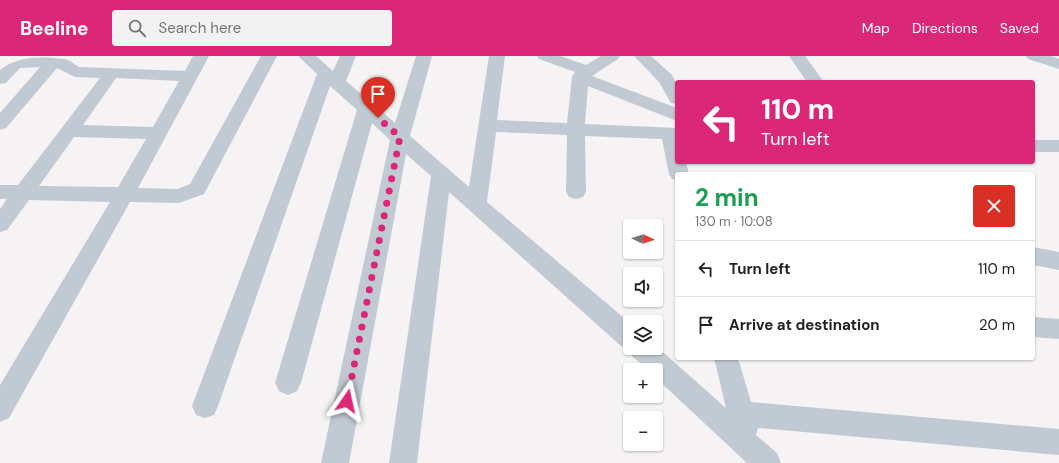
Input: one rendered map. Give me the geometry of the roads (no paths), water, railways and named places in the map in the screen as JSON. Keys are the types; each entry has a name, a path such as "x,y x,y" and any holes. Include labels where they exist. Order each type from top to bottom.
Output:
{"street":[{"path":"0,409 124,195 201,56"},
{"path":"0,192 179,196 197,189 269,56"},
{"path":"306,56 623,332"},
{"path":"205,406 332,78 348,56"},
{"path":"335,463 400,137 424,56"},
{"path":"477,204 497,56"},
{"path":"545,56 675,115"},
{"path":"583,74 612,56"},
{"path":"642,56 666,79 675,95"},
{"path":"798,56 815,80"},
{"path":"1034,56 1059,64"},
{"path":"0,79 17,63 64,64 75,72 190,76"},
{"path":"0,124 53,63"},
{"path":"0,224 112,74"},
{"path":"576,192 576,129 583,74"},
{"path":"288,383 367,108"},
{"path":"488,126 674,134"},
{"path":"69,131 159,133"},
{"path":"1035,146 1059,146"},
{"path":"403,463 441,173"},
{"path":"1035,256 1059,261"},
{"path":"1035,327 1059,329"},
{"path":"648,355 757,458"},
{"path":"727,360 741,414 757,458"},
{"path":"741,414 1059,442"}]}
